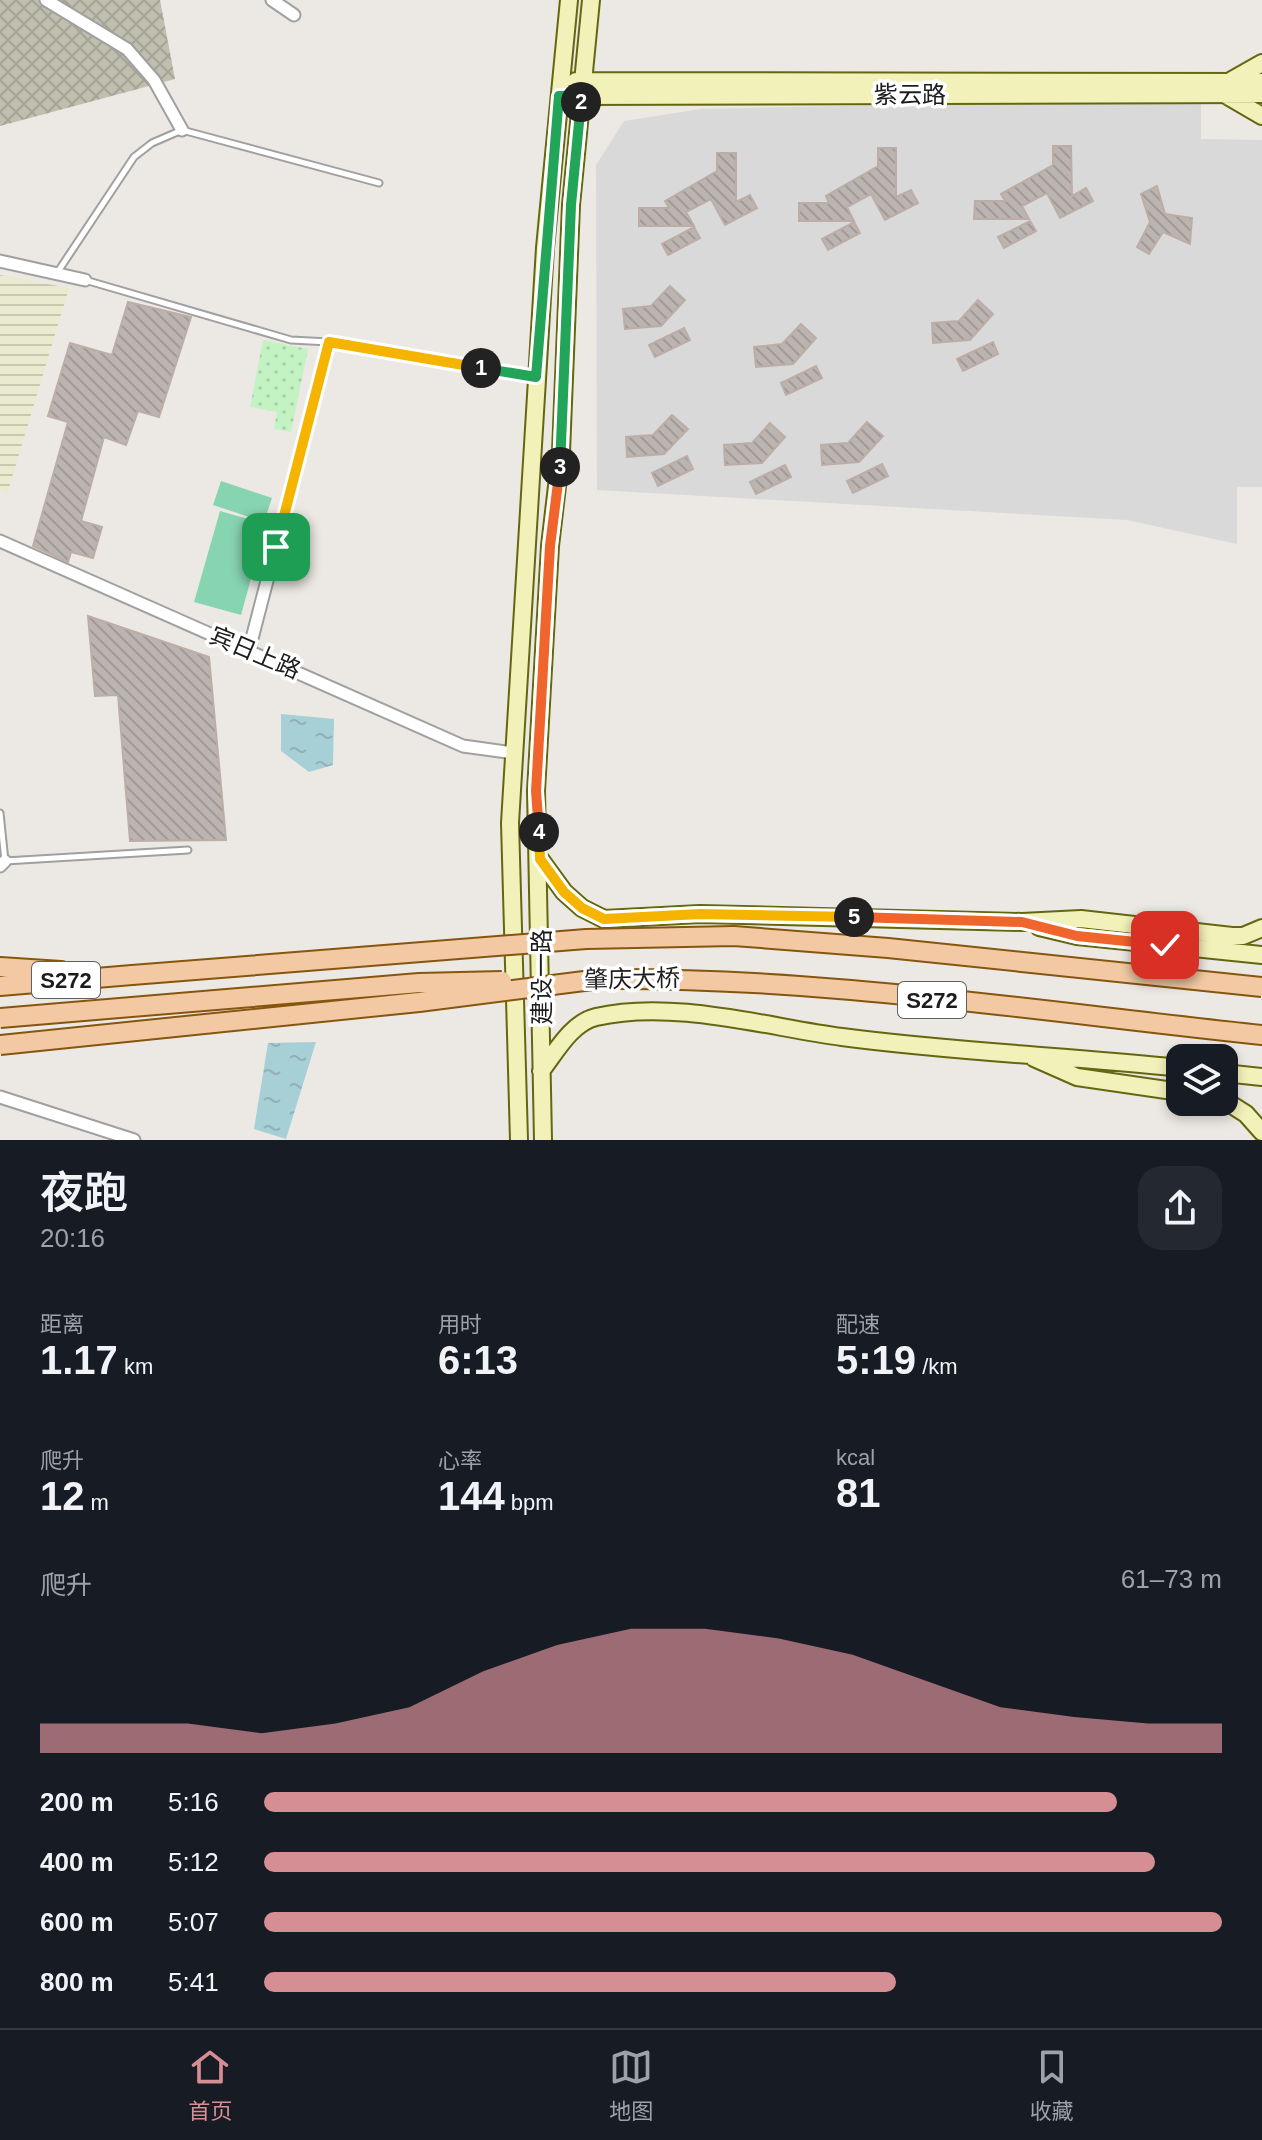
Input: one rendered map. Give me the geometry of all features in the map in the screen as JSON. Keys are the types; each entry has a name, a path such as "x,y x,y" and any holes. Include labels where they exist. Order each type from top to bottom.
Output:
{"main road":[{"name":"肇庆大桥","path":"0,986 586,939 734,936 888,948 1262,987"},
{"path":"0,967 132,975"},
{"name":"肇庆大桥","path":"0,1018 419,983 707,978 827,987 1262,1035"},
{"path":"0,1045 419,1002 600,979"}],"street":[{"path":"46,0 127,49 154,80 182,130"},
{"path":"272,0 294,15"},
{"name":"建设一路","path":"519,1140 510,823 536,377 569,0"},
{"name":"建设一路","path":"543,1140 540,859 536,791 550,546 561,452 571,205 591,0"},
{"path":"1262,63 1227,88 1262,116"},
{"name":"紫云路","path":"560,89 1227,88 1262,82"},
{"name":"紫云路","path":"1227,88 1262,94"},
{"path":"0,261 85,280"},
{"path":"249,650 329,342"},
{"name":"宾日上路","path":"0,541 463,746 514,753"},
{"path":"540,859 564,892 582,908 604,919 782,914 1022,922 1081,919 1232,936 1243,936 1262,928"},
{"path":"1022,922 1077,936 1258,954"},
{"path":"541,1071 571,1031 593,1018 625,1013 692,1014 845,1037 1166,1067"},
{"path":"1022,1052 1077,1077 1166,1090"},
{"path":"0,1097 134,1140"},
{"path":"1238,1109 1262,1132"}],"lane":[{"path":"56,274 134,157 152,143 182,130 379,183"},
{"path":"85,280 291,340 329,342 536,377"},
{"path":"0,813 3,864 188,850"}],"shaded area":[{"path":"0,0 160,0 175,79 0,126"},
{"path":"1201,98 1201,139 1262,140 1262,487 1237,487 1237,544 1127,520 597,490 596,165 624,121 701,109"}],"green space":[{"path":"0,275 69,288 7,494 0,490"},
{"path":"263,340 308,349 291,432 274,429 277,412 250,407"},
{"path":"221,481 272,498 264,522 213,505"},
{"path":"220,511 266,524 241,615 194,602"}],"water":[{"path":"281,714 334,719 333,765 309,772 281,751"},
{"path":"316,1042 286,1139 254,1129 268,1043"}],"building":[{"path":"1053,146 1071,146 1072,196 1086,188 1093,201 1060,218 1047,193 1022,206 1029,219 974,219 975,201 1005,201 1001,194 1053,165"},
{"path":"878,148 896,148 896,197 911,190 918,203 885,220 871,194 847,207 854,221 799,221 799,203 829,203 826,196 878,166"},
{"path":"717,153 736,153 736,202 750,195 757,208 725,225 711,199 686,212 694,226 639,226 639,208 669,208 665,201 717,171"},
{"path":"1157,186 1165,214 1192,218 1190,244 1163,232 1149,254 1137,247 1150,222 1141,194"},
{"path":"1030,221 1036,231 1004,248 998,237"},
{"path":"854,222 860,233 828,250 822,239"},
{"path":"694,227 700,238 668,255 662,244"},
{"path":"670,286 685,300 661,326 625,329 623,309 651,306"},
{"path":"978,300 993,314 970,340 933,343 932,323 959,321"},
{"path":"128,302 191,317 159,417 138,411 126,445 104,437 81,521 102,527 93,558 71,552 68,562 33,546 68,422 48,416 70,343 112,355"},
{"path":"801,324 816,338 793,364 756,367 754,347 782,344"},
{"path":"684,328 690,340 655,357 649,345"},
{"path":"993,342 998,354 963,371 957,359"},
{"path":"816,366 822,378 786,395 781,383"},
{"path":"672,415 688,429 664,454 627,457 626,437 653,435"},
{"path":"867,422 883,436 859,462 822,465 821,445 848,443"},
{"path":"770,423 785,437 762,463 725,465 724,445 752,443"},
{"path":"687,456 693,469 658,486 652,473"},
{"path":"882,464 888,476 853,493 847,481"},
{"path":"785,465 791,477 756,494 750,482"},
{"path":"88,616 209,657 226,840 130,841 118,695 95,696"}],"route":[{"path":"276,547 329,342 536,377 559,96 581,96 564,313 561,452 550,546 536,791 540,859 564,892 582,908 604,919 782,914 1022,922 1077,936 1165,945"}]}
